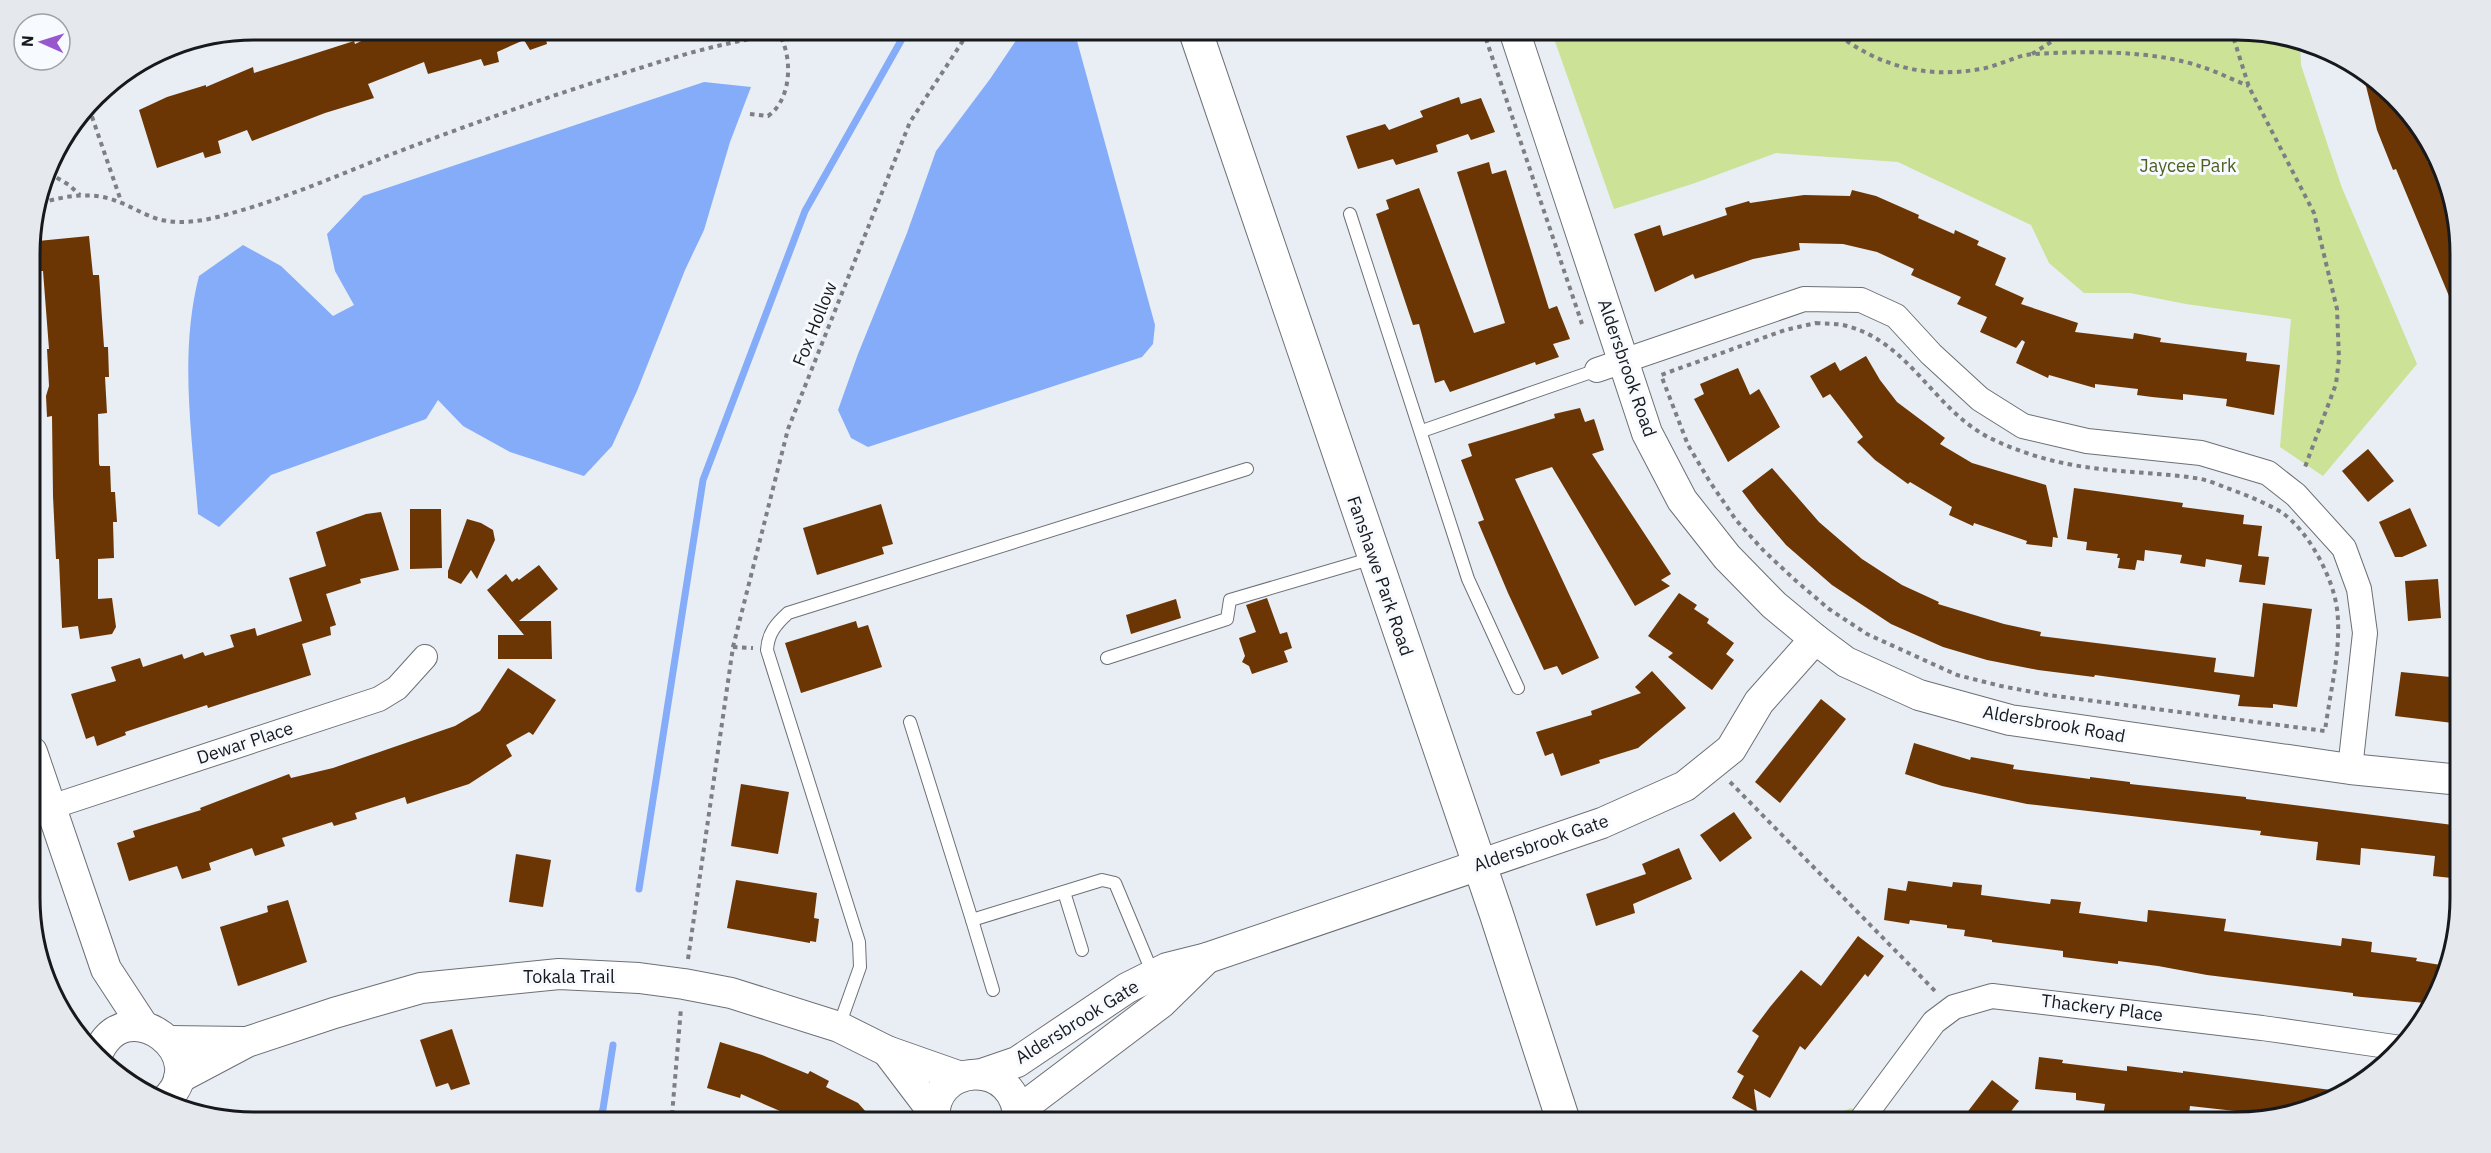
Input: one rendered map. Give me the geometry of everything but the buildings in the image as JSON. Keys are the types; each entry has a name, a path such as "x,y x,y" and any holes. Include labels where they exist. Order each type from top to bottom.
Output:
{"main road":[{"name":"Fanshawe Park Road","path":"1198,40 1479,865 1560,1112"}],"street":[{"name":"Aldersbrook Road","path":"1517,40 1647,433 1682,500 1727,556 1774,605 1815,639 1845,662 1919,695 2010,720 2350,769 2450,779"},
{"path":"1597,370 1804,299 1860,300 1896,316 1931,354 1980,399 2023,426 2087,441 2201,453 2268,474 2296,495 2344,548 2359,589 2365,633 2350,769"},
{"name":"Aldersbrook Gate","path":"971,1075 1017,1062 1090,1011 1127,988 1167,968 1207,958 1602,823 1685,786 1731,749 1760,702 1815,639"},
{"name":"Dewar Place","path":"51,807 379,699 397,688 425,657"},
{"path":"40,776 106,969 157,1034 176,1052 180,1065 172,1094"},
{"name":"Aldersbrook Gate","path":"1024,1112 1161,1003 1207,958"},
{"path":"102,1046 106,969"},
{"name":"Tokala Trail","path":"172,1094 247,1042 334,1013 421,988 559,974 602,975 684,984 731,993 839,1028 887,1051 971,1075 995,1078 1006,1086 1014,1098 1017,1112"},
{"name":"Thackery Place","path":"1867,1112 1934,1022 1954,1007 1992,996 2262,1028 2391,1047"},
{"name":"Tokala Trail","path":"102,1046 118,1030 131,1026 157,1034 247,1042"},
{"name":"Tokala Trail","path":"887,1051 929,1112"},
{"path":"935,1112 937,1100 943,1090 971,1075"}],"lane":[{"path":"1350,214 1468,579 1518,688"},
{"path":"1422,431 1597,370"},
{"path":"839,1028 860,968 859,942 767,650 768,639 774,626 788,613 1247,469"},
{"path":"1107,658 1227,619 1230,600 1373,558"},
{"path":"910,722 993,990"},
{"path":"972,920 1102,880 1115,883 1153,975"},
{"path":"1064,892 1082,950"}],"path":[{"path":"47,202 81,196 105,197 157,218 171,221 197,220 224,215 318,184 574,88 675,56 751,40"},
{"path":"750,114 768,116 781,102 785,89 788,58 783,40"},
{"name":"Fox Hollow","path":"672,1112 684,984 733,647 788,429 910,122 963,40"},
{"path":"1486,40 1582,326"},
{"path":"1847,40 1875,58 1913,71 1948,73 1982,69 2031,54 2054,40"},
{"path":"2234,40 2249,87 2314,213 2337,309 2339,359 2336,384 2305,467"},
{"path":"2031,54 2128,54 2172,59 2203,67 2249,87"},
{"path":"92,116 121,203"},
{"path":"56,177 81,196"},
{"path":"1816,323 1846,325 1873,336 1899,355 1949,409 1990,438 2031,455 2090,468 2202,480 2251,496 2283,513 2307,539 2328,575 2337,608 2338,634 2325,731 2048,695 2001,686 1957,675 1868,634 1829,609 1795,580 1736,520 1688,445 1661,375 1785,330 1816,323"},
{"path":"1730,782 1944,1000"}],"green space":[{"name":"Jaycee Park","path":"1555,40 2236,40 2264,42 2300,51 2301,65 2342,188 2417,364 2323,476 2280,447 2291,319 2186,304 2130,293 2084,293 2049,263 2031,225 1898,162 1776,153 1695,183 1614,209"},
{"path":"1851,1108 1858,1112 1841,1112"}],"water":[{"path":"1016,40 1077,40 1155,325 1153,344 1142,357 868,447 851,438 838,410 907,233 936,151"},
{"path":"704,82 751,87 730,142 704,230 685,270 637,391 612,446 584,476 510,452 463,426 438,400 426,419 271,475 219,527 198,514 190,424 188,364 193,305 199,276 243,245 281,266 333,316 354,305 335,271 327,234 363,196"}],"waterway":[{"path":"639,889 703,480 805,211 901,40"},
{"path":"602,1112 613,1045"}]}
